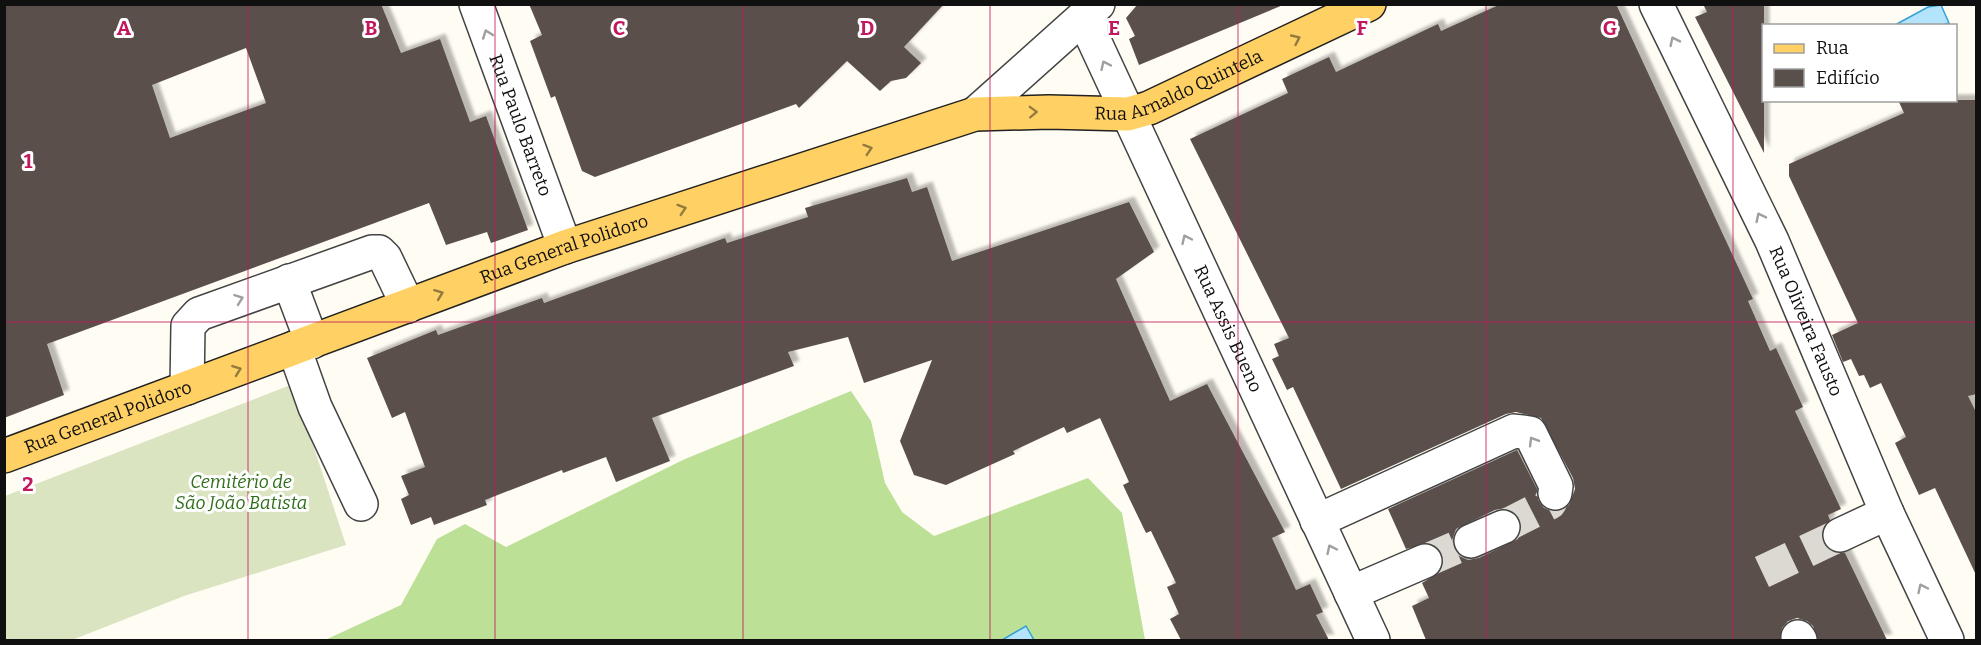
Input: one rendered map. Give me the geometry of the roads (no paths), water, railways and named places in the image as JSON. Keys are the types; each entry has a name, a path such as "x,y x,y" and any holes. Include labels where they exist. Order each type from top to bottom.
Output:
{"main road":[{"name":"Rua Arnaldo Quintela","path":"975,114 1048,112 1128,114 1149,108 1369,4"},
{"name":"Rua General Polidoro","path":"4,456 565,247 975,114"}],"street":[{"name":"Rua Paulo Barreto","path":"476,4 565,247"},
{"name":"Rua Oliveira Fausto","path":"1656,4 1772,241 1887,513 1947,640"},
{"name":"Rua Assis Bueno","path":"1094,9 1091,34 1373,640"},
{"name":"Rua General Polidoro","path":"975,114 1094,9"},
{"path":"187,388 188,326 193,318 289,281 372,252 379,252 385,258 408,306"},
{"path":"289,281 315,407 362,504"},
{"path":"1317,521 1514,431 1530,434 1556,486 1555,493"},
{"path":"1840,534 1887,513"},
{"path":"1471,541 1503,526"},
{"path":"1351,593 1425,561"}],"water":[{"path":"1941,5 1949,23 1897,24 1928,7"},
{"path":"1026,626 1034,640 1002,640"}],"tunnel":[{"path":"1503,527 1550,503 1555,493"},
{"path":"1762,572 1840,535"},
{"path":"1425,561 1471,541"}],"park label":[{"name":"Cemitério de São João Batista","path":"241,492"}]}
